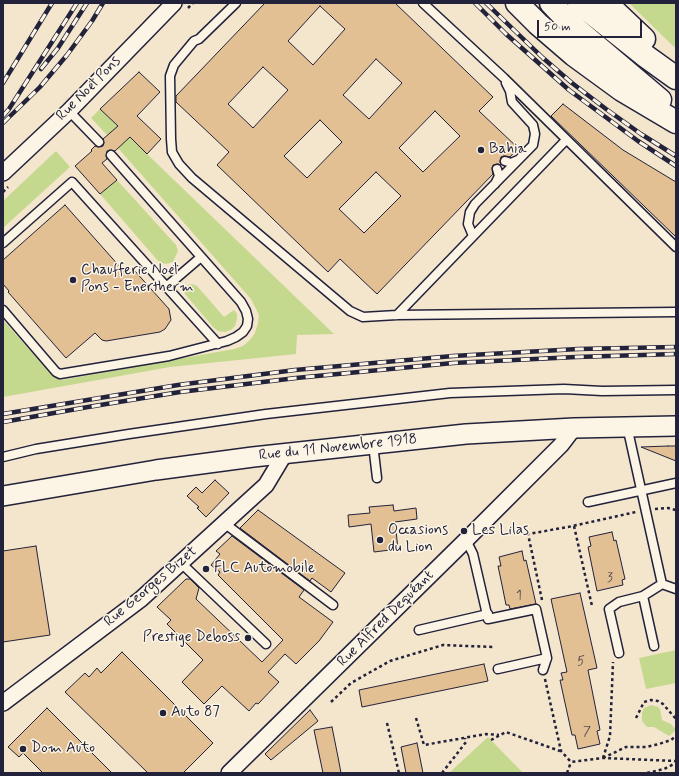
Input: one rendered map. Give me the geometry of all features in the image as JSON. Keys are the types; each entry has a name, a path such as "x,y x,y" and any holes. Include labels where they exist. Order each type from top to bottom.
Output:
{"highway":[{"path":"517,3 538,24 574,55 622,90 676,122"},
{"path":"551,3 575,28 598,48 676,111"},
{"path":"579,3 644,55 676,78"},
{"path":"606,3 676,71"}],"street":[{"name":"Rue Noël Pons","path":"3,174 69,111 174,3"},
{"name":"Rue du 11 Novembre 1918","path":"3,496 156,470 253,457 284,455 466,434 574,428 676,426"},
{"name":"Rue Alfred Dequéant","path":"230,773 561,445 574,428"},
{"name":"Rue Georges Bizet","path":"3,703 141,599 266,485 284,455"}],"lane":[{"path":"236,3 199,40 194,41 174,65 170,76 172,152 178,164 192,178 350,311 363,317 397,315 676,312"},
{"path":"423,3 504,78 676,247"},
{"path":"472,236 468,224 470,212 475,204 534,145 535,134 533,125 512,102 510,91 504,78"},
{"path":"69,111 99,142"},
{"path":"397,315 566,140"},
{"path":"3,310 56,372 60,374 169,356 218,344 232,339 240,334 247,326 248,320 246,311 241,302 111,154"},
{"path":"505,162 511,163 520,159"},
{"path":"495,185 499,176 497,169"},
{"path":"3,244 72,182 218,344"},
{"path":"166,287 201,257"},
{"path":"3,457 36,449 266,414 450,393 564,389 602,391 676,390"},
{"path":"627,426 644,510 662,584"},
{"path":"373,444 378,478"},
{"path":"588,502 676,483"},
{"path":"224,523 333,604"},
{"path":"466,540 473,554 488,619 536,609 547,658 543,670"},
{"path":"181,563 266,644"},
{"path":"662,584 676,589"},
{"path":"616,655 609,609 619,602 643,596 662,584"},
{"path":"643,596 654,646"},
{"path":"419,630 488,614"},
{"path":"498,669 547,658"}],"path":[{"path":"528,534 574,526 644,510 668,508 676,510"},
{"path":"574,526 592,606"},
{"path":"331,702 351,683 390,661 443,646 493,647"},
{"path":"603,758 610,736 616,655"},
{"path":"543,670 561,751"},
{"path":"636,718 644,702 658,700 676,719"},
{"path":"416,718 424,745 486,734 500,735"},
{"path":"387,723 398,773"},
{"path":"491,740 506,732 561,751 571,762"},
{"path":"603,758 626,747 646,747 671,740 676,736"},
{"path":"442,773 466,742 465,738"},
{"path":"571,762 603,758 676,762"},
{"path":"567,773 571,762"},
{"path":"647,773 664,768 676,762"}],"green space":[{"path":"629,3 676,3 676,48 673,46"},
{"path":"100,109 334,334 297,335 296,354 170,367 3,397 3,320 54,377 62,380 234,349 243,346 255,333 259,315 251,299 118,148 121,146 110,133 107,135 91,118"},
{"path":"56,151 70,167 3,228 3,201"},
{"path":"117,180 176,245 178,251 173,262 166,264 159,262 100,194"},
{"path":"192,284 197,286 224,317 234,310 237,314 237,319 235,326 231,330 225,332 218,331 185,294 185,287"},
{"path":"676,650 676,683 646,689 639,658"},
{"path":"651,705 660,709 662,720 671,724 676,730 669,736 654,727 647,727 642,721 642,713 644,708"},
{"path":"488,737 523,773 449,773"}],"building":[{"name":"Bahia","path":"265,3 395,3 493,97 479,111 518,148 510,157 501,157 501,165 493,165 493,174 377,294 340,259 328,272 217,165 229,152 176,102 176,96","holes":["320,6 345,29 313,65 288,41","376,59 402,83 369,119 343,95","263,67 288,90 253,128 228,104","435,111 460,136 423,172 399,148","320,120 342,142 307,178 284,156","376,172 401,196 364,233 339,209"]},
{"path":"139,72 160,92 137,116 161,139 147,154 130,137 115,151 107,151 107,159 102,163 117,180 100,194 75,166 92,151 91,150 95,146 103,146 103,139 118,126 100,109"},
{"path":"563,104 623,150 676,182 676,237 551,116"},
{"name":"Chaufferie Noël Pons - Enertherm","path":"65,205 128,276 134,270 169,309 171,320 165,329 160,332 106,341 102,340 95,333 66,358 8,292 9,291 3,284 3,260"},
{"path":"676,446 676,461 641,447"},
{"path":"215,480 229,493 206,517 197,508 199,507 187,496 196,487 202,493"},
{"path":"393,505 394,511 416,508 417,519 395,522 398,549 374,552 371,524 349,527 348,515 370,513 369,507"},
{"path":"258,510 345,573 331,592 312,578 310,581 240,528"},
{"path":"612,532 614,541 616,540 625,579 622,580 623,585 597,591 588,547 591,546 589,537"},
{"path":"232,536 304,590 299,597 333,622 319,641 296,664 285,654 268,672 279,682 258,704 256,703 249,711 222,686 204,704 182,682 203,660 167,624 171,620 157,607 186,579 190,579 199,588 196,599 262,662 283,640 218,575 220,572 211,565 220,554 216,551"},
{"path":"36,546 50,635 3,642 3,551"},
{"path":"522,551 524,561 526,560 536,604 510,609 509,605 506,605 498,566 501,566 499,557"},
{"path":"580,593 597,668 588,670 600,730 597,731 600,744 578,749 575,735 572,735 560,680 563,680 561,673 567,672 551,599"},
{"path":"122,652 213,743 183,773 148,773 65,692 85,673 89,677 97,668 101,673"},
{"path":"484,664 488,681 362,707 359,690"},
{"path":"47,708 112,773 43,773 23,753 19,757 8,747"},
{"path":"310,710 318,721 271,760 265,754"},
{"path":"332,727 341,773 323,773 314,730"},
{"path":"417,743 423,773 406,773 401,747"}],"railway":[{"path":"3,83 52,3"},
{"path":"3,116 77,3"},
{"path":"41,69 58,48 87,3"},
{"path":"3,123 40,87 67,55 92,21 103,3"},
{"path":"475,3 506,34 569,90 638,141 676,166"},
{"path":"486,3 543,58 572,83 641,134 676,156"},
{"path":"3,414 178,385 295,370 453,356 578,349 676,347"},
{"path":"3,422 180,392 296,378 453,363 676,354"}],"place":[{"name":"Bahia","path":"481,150"},
{"name":"Chaufferie Noël Pons - Enertherm","path":"73,280"},
{"name":"Les Lilas","path":"464,531"},
{"name":"Occasions du Lion","path":"380,540"},
{"name":"FLC Automobile","path":"206,569"},
{"name":"Prestige Deboss","path":"248,638"},
{"name":"Auto 87","path":"163,713"},
{"name":"Dom Auto","path":"23,749"}]}
